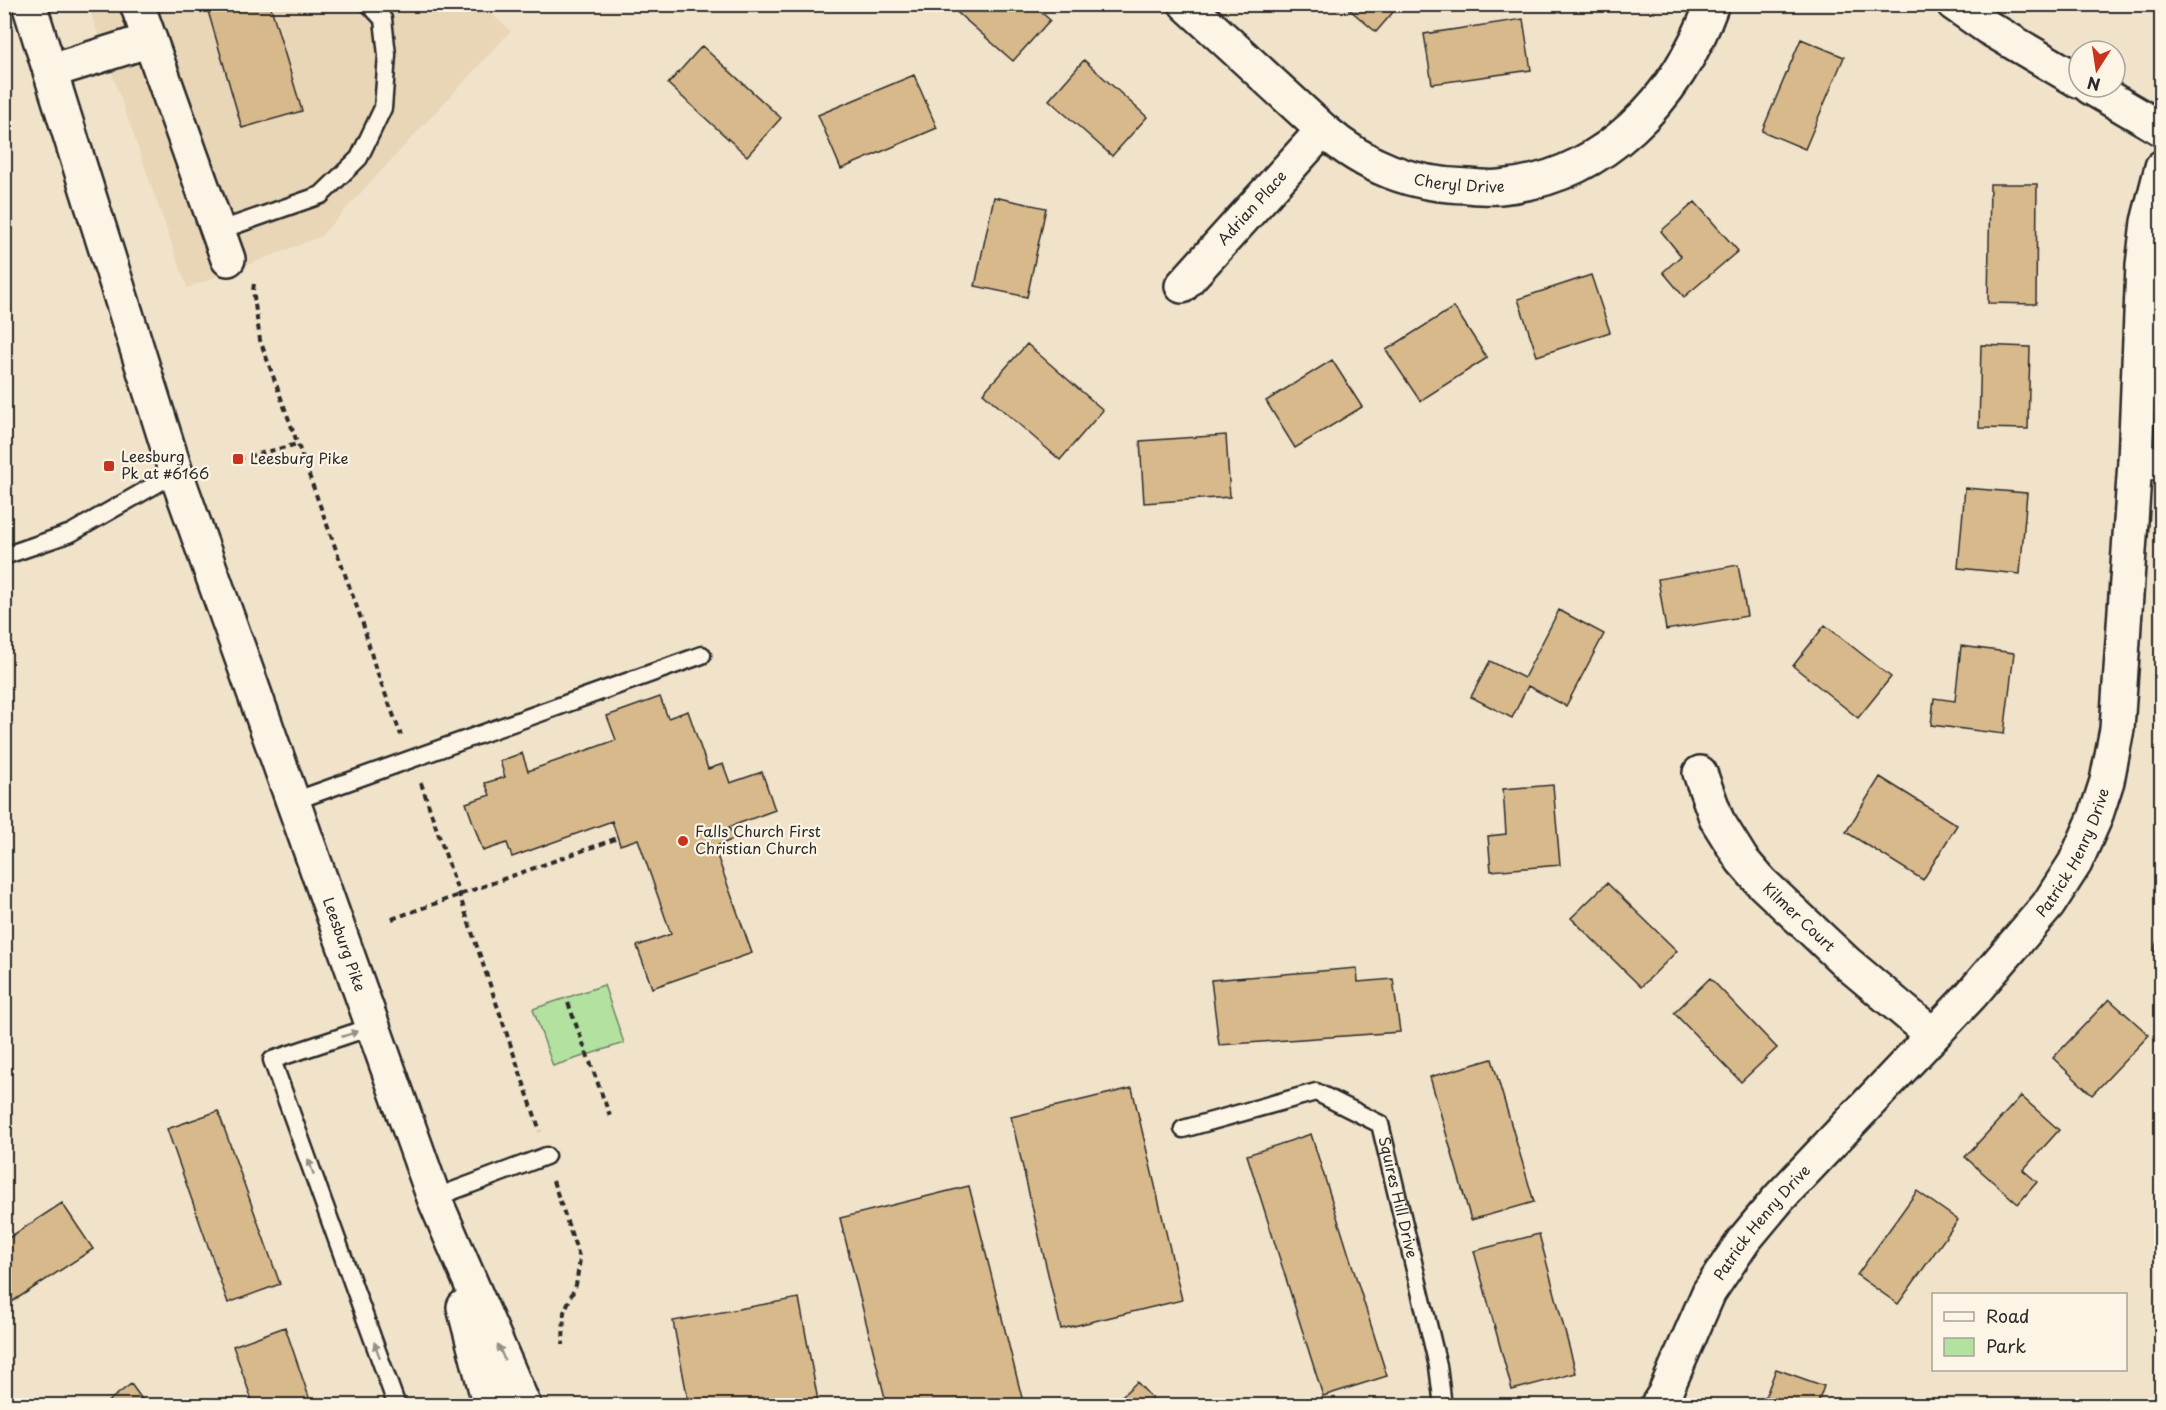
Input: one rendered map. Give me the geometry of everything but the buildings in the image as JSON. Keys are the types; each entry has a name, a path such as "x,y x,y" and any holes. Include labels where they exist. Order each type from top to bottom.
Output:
{"street":[{"name":"Leesburg Pike","path":"29,4 176,473 434,1198 490,1406"},
{"path":"137,4 223,245"},
{"name":"Cheryl Drive","path":"1186,4 1337,143 1372,164 1403,177 1442,186 1500,188 1538,180 1584,163 1611,146 1647,114 1676,77 1705,24 1712,4"},
{"path":"1954,4 1987,27 2067,74"},
{"path":"51,71 150,40"},
{"path":"2111,99 2162,129"},
{"name":"Adrian Place","path":"1182,286 1323,130"},
{"name":"Patrick Henry Drive","path":"1657,1406 1664,1395 1709,1292 1744,1240 1779,1198 1971,995 2048,905 2075,863 2095,818 2107,781 2117,729 2148,462 2143,265 2148,222 2162,167"},
{"name":"Kilmer Court","path":"1700,773 1717,820 1742,860 1761,882 1847,963 1932,1035"},
{"name":"Leesburg Pike","path":"434,1198 524,1406"}],"lane":[{"path":"223,245 321,195 359,158 383,108 387,55 383,19 369,4"},
{"path":"4,556 71,533 176,473"},
{"path":"294,801 702,655"},
{"path":"374,1026 272,1060 397,1406"},
{"name":"Squires Hill Drive","path":"1182,1129 1316,1092 1380,1124 1438,1366 1443,1406"},
{"path":"434,1198 546,1156"}],"path":[{"path":"255,278 253,290 260,340 363,624 375,668 421,783 539,1130 580,1259 576,1285 564,1312 563,1345"},
{"path":"238,459 298,444"},
{"path":"392,919 615,839"},
{"path":"568,1002 610,1116"}],"shaded area":[{"path":"88,5 482,5 511,31 320,237 187,288"}],"green space":[{"path":"604,985 624,1043 553,1066 533,1009"}],"place":[{"name":"Leesburg Pike","path":"238,459"},
{"name":"Leesburg Pk at #6166","path":"109,466"},
{"name":"Falls Church First Christian Church","path":"683,841"}]}
